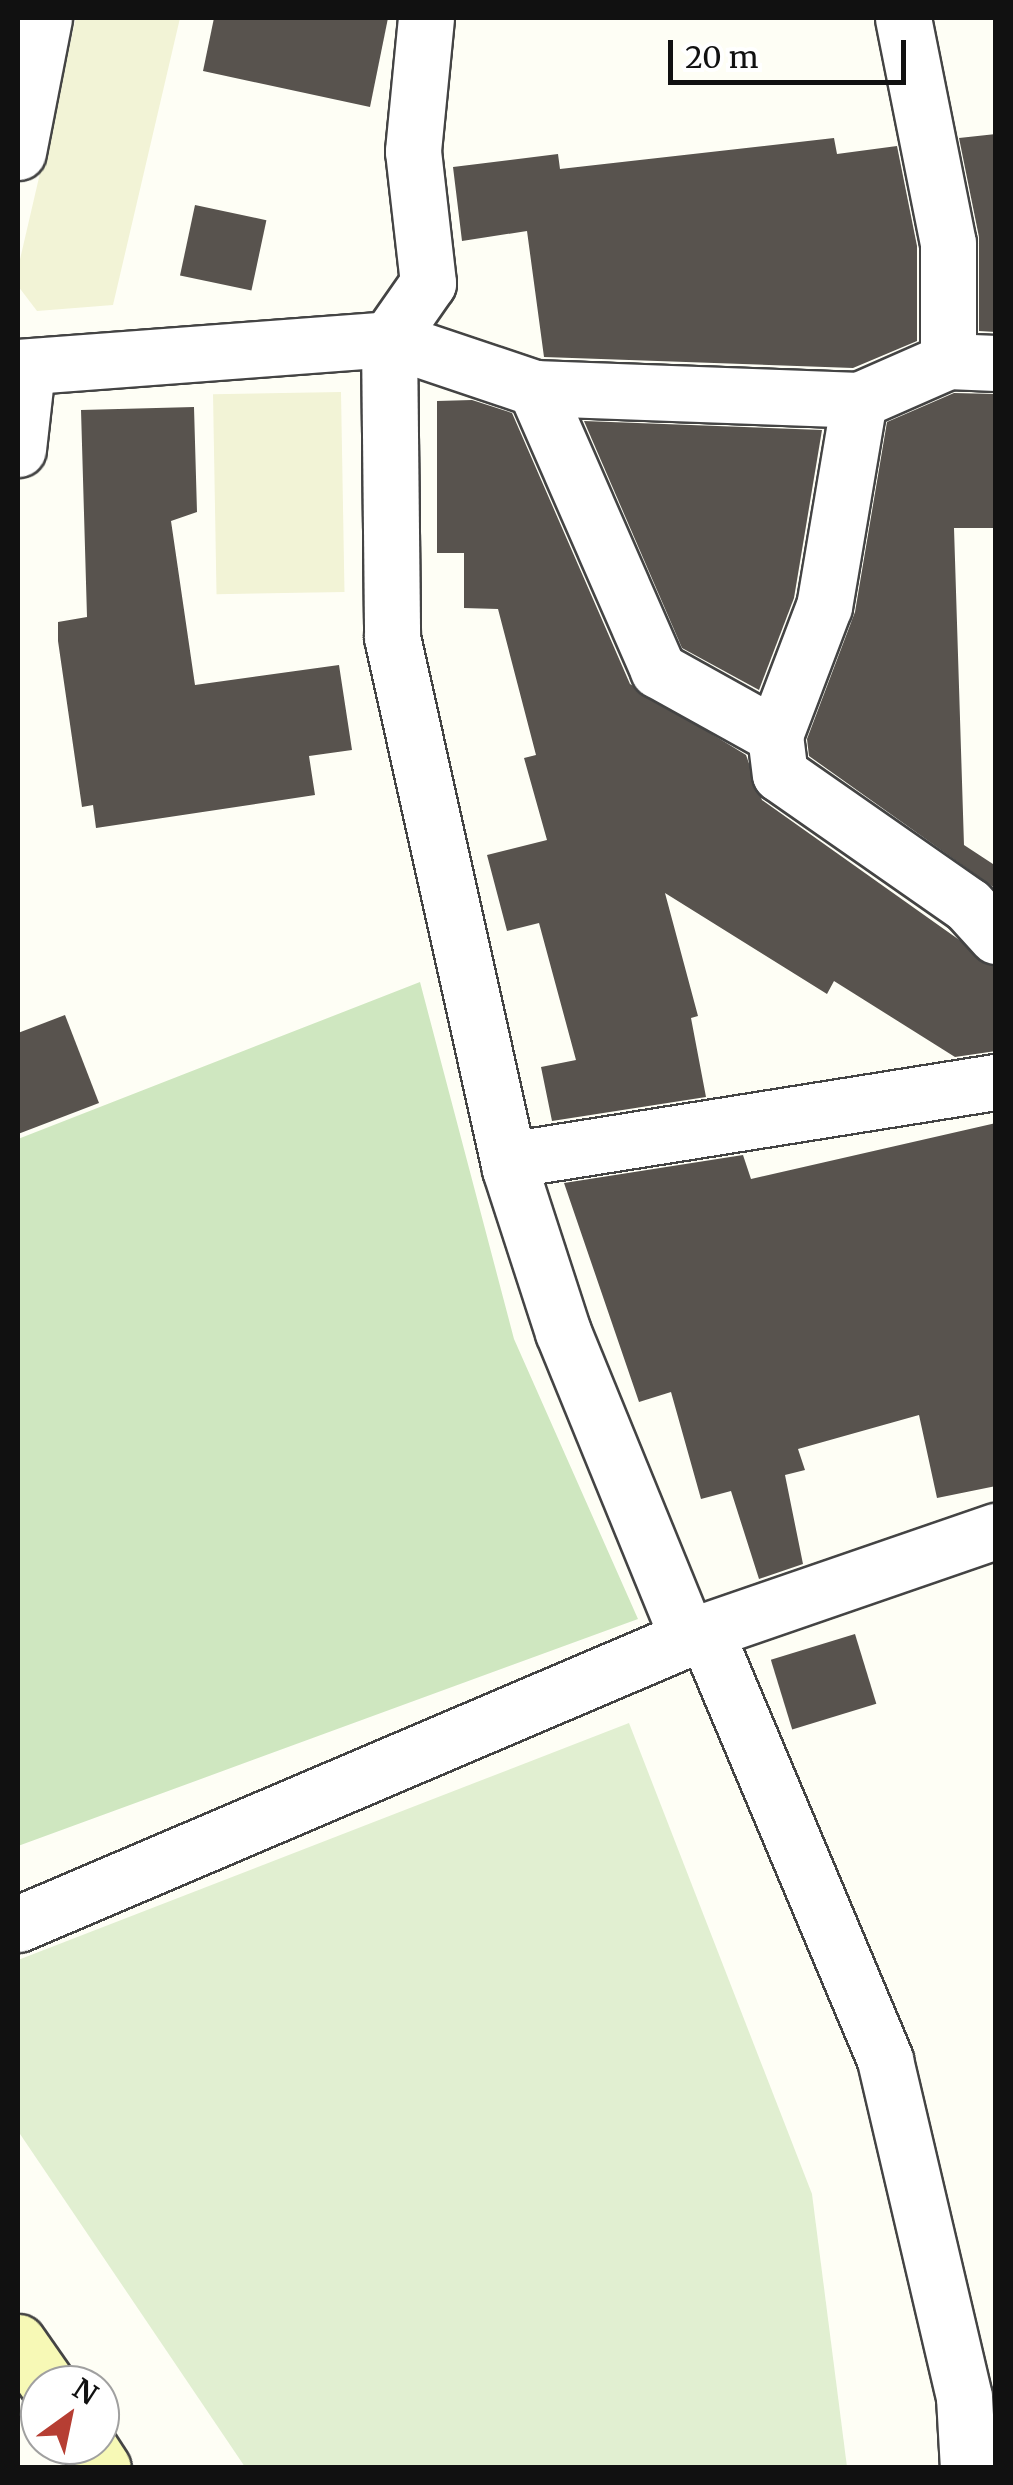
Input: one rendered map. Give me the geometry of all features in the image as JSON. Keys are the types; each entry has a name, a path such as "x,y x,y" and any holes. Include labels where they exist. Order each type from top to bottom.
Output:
{"street":[{"path":"18,152 44,18"},
{"path":"426,18 414,151 428,283 389,339 392,637 508,1160 563,1332 886,2060 964,2397 968,2468"},
{"path":"18,450 22,368 389,339 535,388 859,400 972,362 902,18"},
{"path":"535,388 658,670 775,735"},
{"path":"859,400 824,606 775,735 780,774 968,905 996,936"},
{"path":"508,1160 996,1082"},
{"path":"18,1924 696,1635 996,1530"},
{"path":"18,2342 34,2365"}],"green space":[{"path":"76,18 180,18 113,305 37,311 18,286 18,268"},
{"path":"341,392 344,592 217,594 213,394"},
{"path":"420,982 514,1339 638,1619 18,1846 18,1139"},
{"path":"629,1723 812,2194 847,2467 245,2467 18,2131 18,1960"}],"building":[{"path":"214,18 388,18 370,107 203,71"},
{"path":"996,134 996,332 979,331 979,237 959,138"},
{"path":"834,138 837,154 897,146 917,246 917,341 853,368 544,357 527,231 462,241 453,167 558,154 560,169"},
{"path":"195,205 266,220 251,291 180,275"},
{"path":"954,393 996,394 996,528 954,528 964,845 996,866 996,889 809,756 807,739 855,612 887,422"},
{"path":"472,400 512,413 630,684 746,755 762,800 996,966 996,1051 955,1057 834,981 827,994 665,893 698,1016 691,1018 706,1097 552,1121 541,1067 576,1060 539,923 507,931 487,855 547,840 524,758 536,755 498,609 464,608 464,553 437,553 437,401"},
{"path":"194,407 197,512 171,521 195,685 339,665 352,750 309,756 315,795 96,828 93,805 82,807 58,641 58,622 87,617 81,410"},
{"path":"584,421 822,430 794,598 759,690 682,648"},
{"path":"65,1015 99,1103 18,1134 18,1033"},
{"path":"996,1123 996,1486 937,1498 919,1415 798,1449 805,1470 785,1475 803,1564 759,1579 731,1491 701,1499 671,1392 639,1402 564,1183 743,1155 751,1179"},
{"path":"855,1634 876,1704 792,1730 771,1660"}]}
